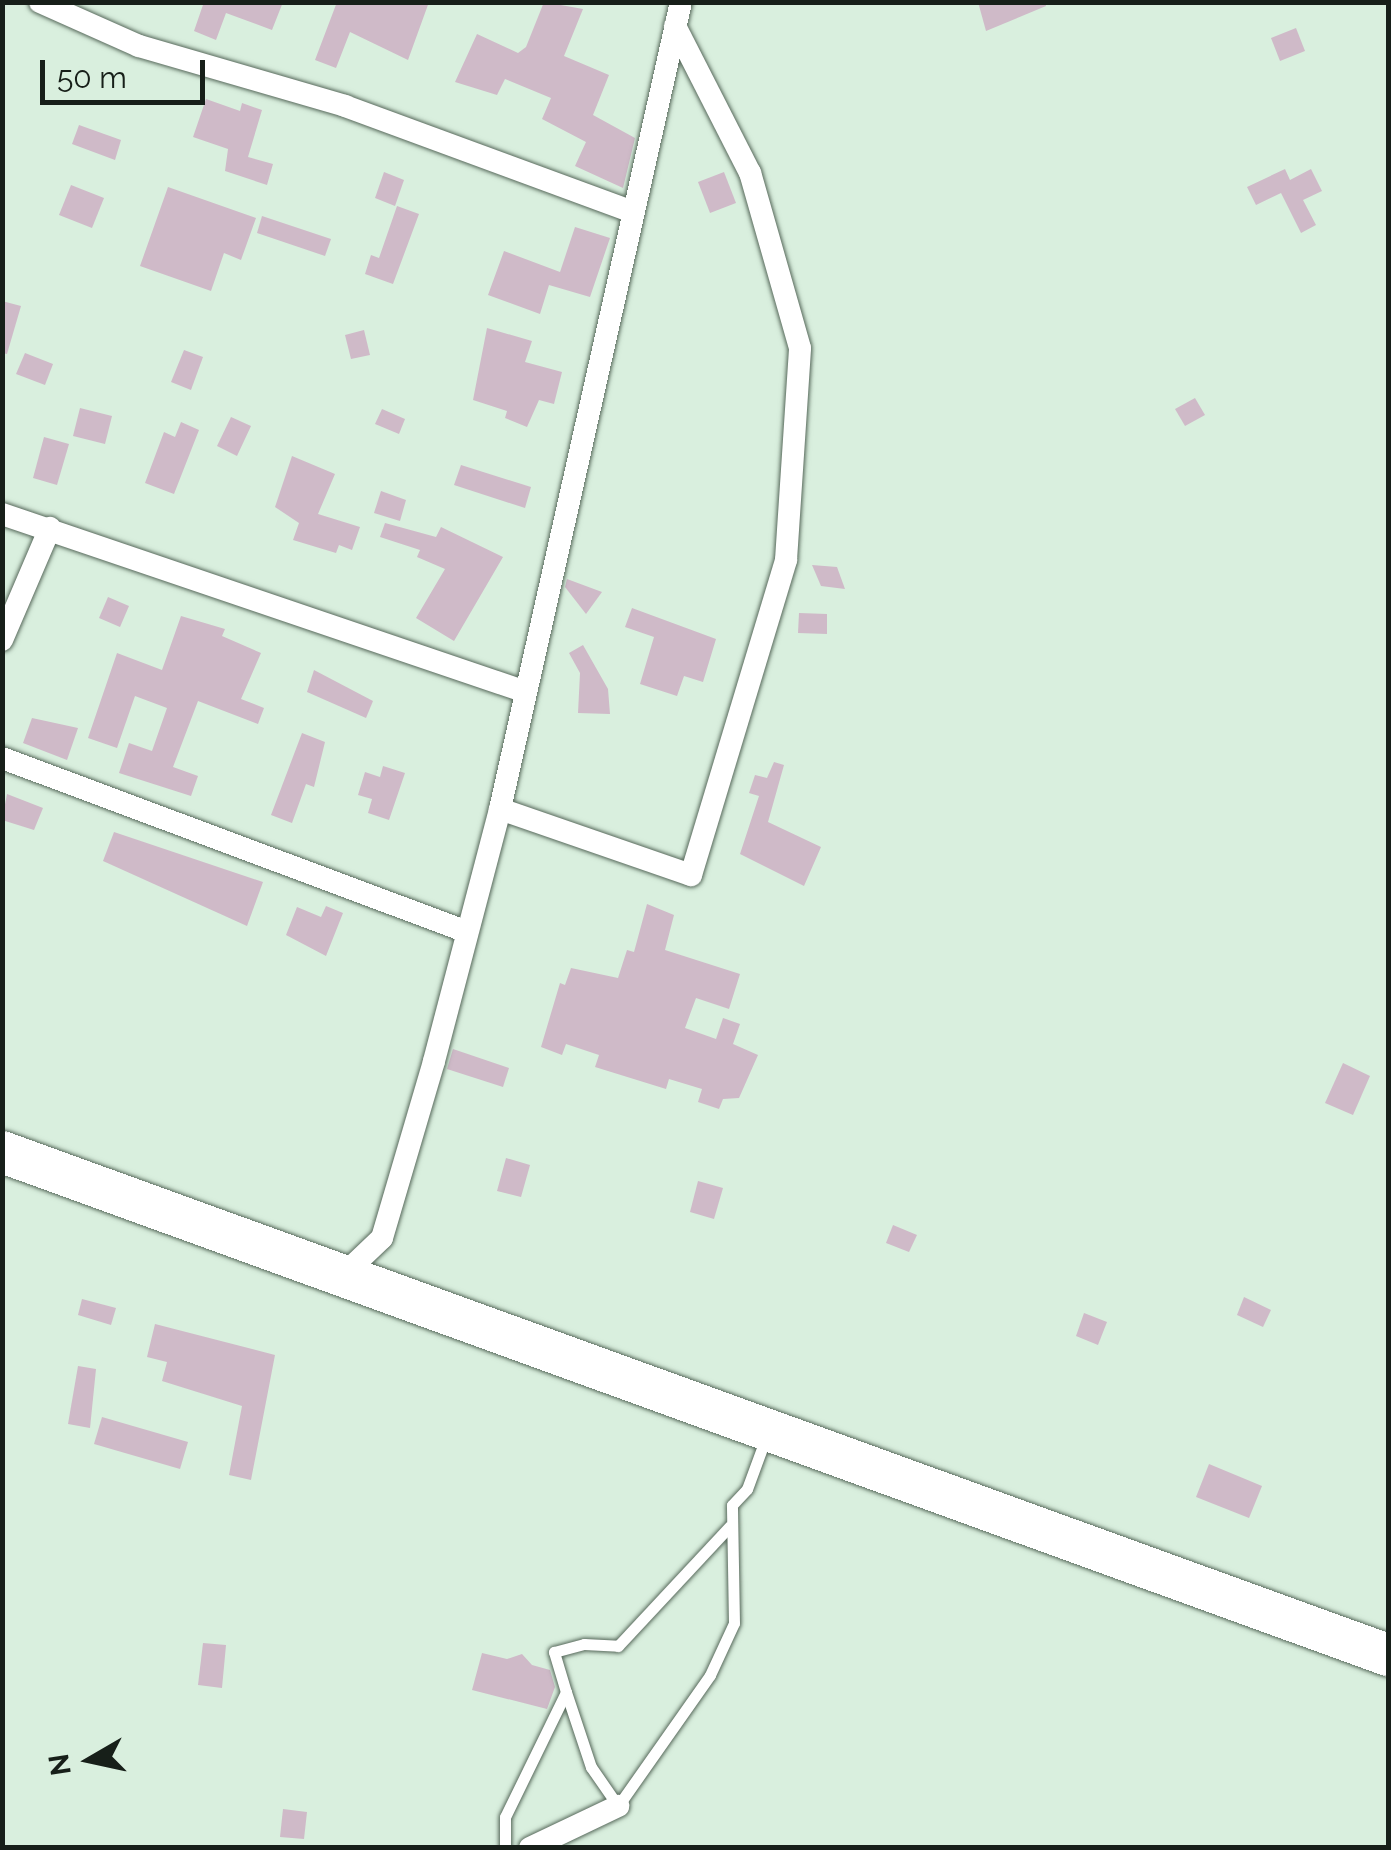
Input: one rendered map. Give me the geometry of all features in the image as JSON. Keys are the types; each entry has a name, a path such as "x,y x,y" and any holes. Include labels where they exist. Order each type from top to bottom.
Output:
{"highway":[{"path":"2,1152 767,1434 1388,1655"}],"street":[{"path":"40,2 139,46 345,106 633,212"},
{"path":"340,1278 382,1238 434,1061 463,930 500,809 523,691 678,14"},
{"path":"500,809 691,875 786,560 800,348 750,173 678,14"},
{"path":"2,514 523,691"},
{"path":"2,640 50,528"},
{"path":"2,758 463,930"},
{"path":"530,1848 618,1806"}],"lane":[{"path":"730,1526 618,1646 584,1644 554,1652 591,1767 618,1806 710,1675 734,1623 732,1505 746,1489 767,1434"},
{"path":"505,1848 505,1817 566,1692"}],"building":[{"path":"204,2 283,2 272,30 226,13 216,40 194,31"},
{"path":"337,2 429,2 408,60 350,32 336,68 315,60"},
{"path":"544,2 583,9 564,56 609,75 593,115 635,138 623,188 575,166 586,142 542,119 551,98 505,79 497,95 455,82 477,34 518,53 526,47"},
{"path":"978,2 1045,2 1046,6 986,31"},
{"path":"1296,28 1305,51 1280,61 1271,38"},
{"path":"206,99 240,111 242,103 262,110 248,157 273,164 267,185 225,171 228,149 193,137"},
{"path":"79,125 121,140 115,160 72,144"},
{"path":"1285,169 1290,180 1311,169 1322,191 1303,200 1316,225 1301,233 1281,193 1256,205 1247,187"},
{"path":"384,172 404,180 395,206 375,198"},
{"path":"724,172 736,203 710,213 698,182"},
{"path":"71,185 104,198 92,228 59,215"},
{"path":"168,187 256,218 241,260 224,253 211,291 140,266"},
{"path":"397,206 419,214 393,284 365,274 371,255 379,258"},
{"path":"262,216 331,239 325,256 257,233"},
{"path":"575,227 610,238 590,297 549,285 540,314 488,295 504,251 560,272"},
{"path":"2,301 21,306 7,354 2,353"},
{"path":"487,328 532,341 525,362 562,372 554,404 539,400 527,427 505,418 507,411 473,400"},
{"path":"364,330 370,355 351,359 345,335"},
{"path":"184,350 203,357 191,390 171,382"},
{"path":"25,353 53,364 45,385 16,374"},
{"path":"1195,398 1205,415 1185,426 1175,409"},
{"path":"80,408 112,416 105,444 73,436"},
{"path":"382,409 405,419 399,434 375,424"},
{"path":"231,417 251,426 237,456 217,446"},
{"path":"181,422 199,430 174,494 145,483 164,432 175,437"},
{"path":"44,437 69,444 57,485 33,478"},
{"path":"292,456 335,474 318,514 360,527 352,550 339,545 336,553 293,540 299,523 275,507"},
{"path":"461,465 531,487 525,508 454,485"},
{"path":"381,491 406,500 400,521 374,513"},
{"path":"385,523 436,537 441,527 503,557 454,641 416,618 445,569 417,557 420,550 380,537"},
{"path":"812,565 837,567 845,589 821,586"},
{"path":"567,579 602,592 586,614 565,587"},
{"path":"108,597 129,606 120,627 99,618"},
{"path":"632,608 716,639 703,682 684,676 677,696 640,684 654,637 625,627"},
{"path":"799,613 827,614 827,634 798,633"},
{"path":"181,616 225,629 222,636 261,653 241,699 264,708 258,724 198,701 173,767 198,776 191,796 119,773 129,743 152,751 167,708 135,696 117,748 88,738 117,653 162,670"},
{"path":"583,645 608,689 610,714 578,713 580,673 569,653"},
{"path":"314,670 373,701 366,718 307,692"},
{"path":"32,718 78,728 67,760 23,743"},
{"path":"302,733 325,742 314,787 306,784 292,823 271,815"},
{"path":"774,762 784,765 768,822 821,847 804,886 740,854 759,796 749,793 755,775 767,778"},
{"path":"383,766 405,773 389,820 368,813 372,799 358,795 365,772 380,777"},
{"path":"7,794 43,808 34,830 2,820"},
{"path":"114,832 263,882 247,926 103,861"},
{"path":"647,904 674,915 665,950 740,974 729,1009 696,998 685,1028 716,1039 723,1018 740,1024 733,1044 758,1055 739,1098 723,1099 719,1109 698,1102 702,1089 669,1079 666,1089 595,1067 599,1055 566,1044 562,1055 541,1047 560,983 565,985 571,968 618,978 627,950 634,952"},
{"path":"326,906 343,913 326,956 286,935 297,907 321,917"},
{"path":"453,1049 509,1068 503,1087 447,1069"},
{"path":"1343,1063 1370,1076 1353,1115 1325,1103"},
{"path":"506,1158 530,1165 521,1197 497,1191"},
{"path":"698,1181 723,1188 714,1219 690,1212"},
{"path":"893,1225 917,1235 909,1252 886,1243"},
{"path":"1244,1297 1271,1310 1263,1327 1237,1315"},
{"path":"82,1299 116,1308 111,1325 78,1315"},
{"path":"1084,1313 1107,1322 1098,1345 1076,1336"},
{"path":"155,1324 275,1355 251,1480 229,1475 242,1406 162,1381 167,1362 147,1357"},
{"path":"78,1366 96,1369 90,1428 68,1424"},
{"path":"102,1417 188,1442 180,1469 94,1444"},
{"path":"1209,1464 1262,1486 1249,1518 1196,1497"},
{"path":"203,1643 226,1645 222,1688 198,1685"},
{"path":"482,1653 507,1659 522,1654 532,1665 550,1670 555,1687 547,1709 472,1690"},
{"path":"283,1809 307,1812 304,1839 280,1837"}]}
